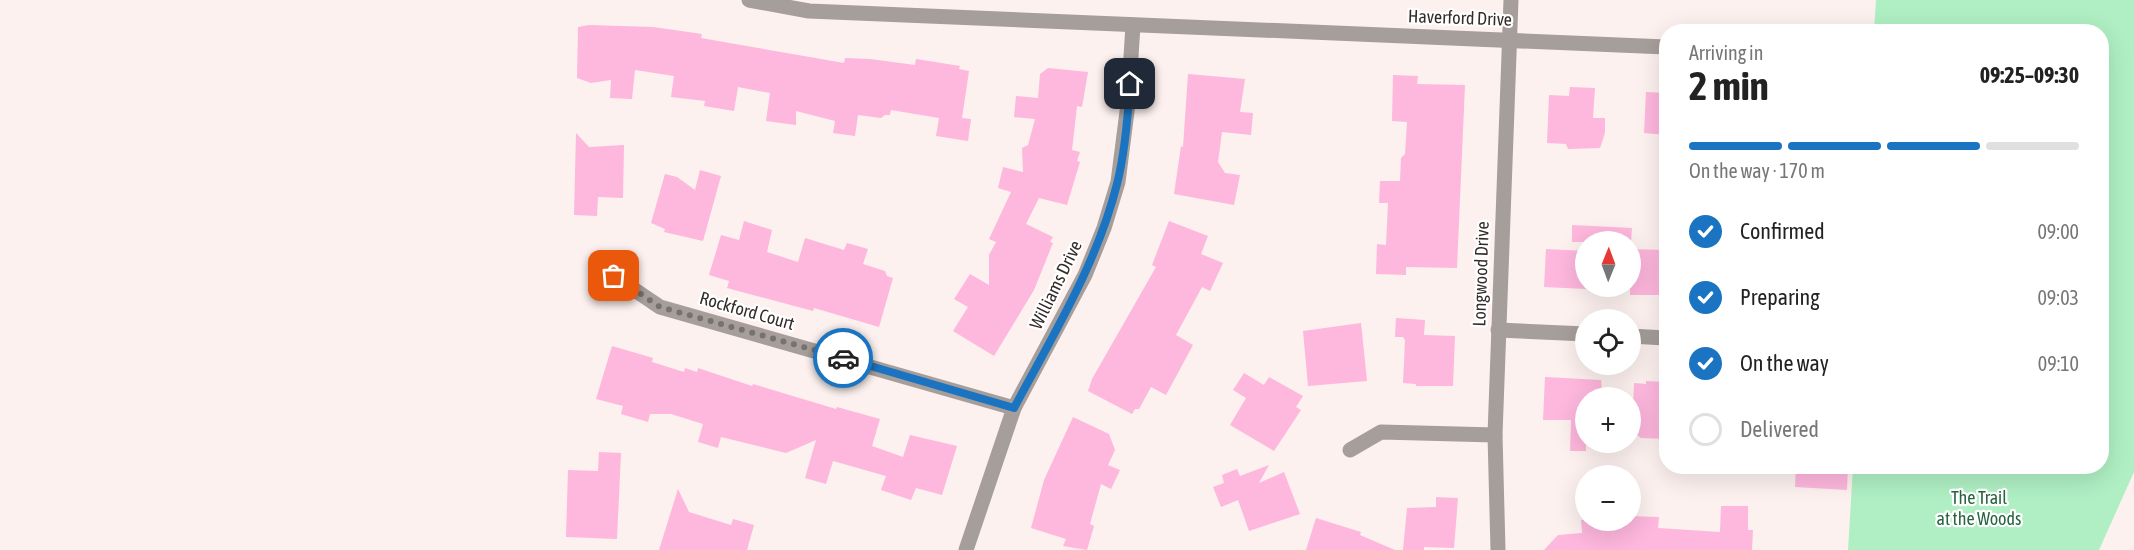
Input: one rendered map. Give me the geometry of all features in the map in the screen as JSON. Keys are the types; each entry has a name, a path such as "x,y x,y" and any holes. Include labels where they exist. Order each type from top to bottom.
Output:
{"street":[{"name":"Haverford Drive","path":"749,0 809,11 1659,47"},
{"name":"Longwood Drive","path":"1498,550 1495,435 1511,0"},
{"name":"Williams Drive","path":"966,550 1014,408 1085,275 1104,228 1118,182 1128,104 1133,24"},
{"name":"Rockford Court","path":"614,276 660,307 1014,408"},
{"path":"1498,330 1575,334"},
{"path":"1641,337 1659,338"},
{"path":"1350,450 1382,432 1495,435"}],"green space":[{"name":"The Trail at the Woods","path":"1876,0 2134,0 2134,472 2099,550 1848,550 1853,474 2109,474 2109,24 1874,24"}],"building":[{"path":"589,25 653,27 702,34 701,38 844,63 845,58 915,65 916,59 960,66 959,69 969,71 962,118 971,119 968,141 936,136 939,118 891,110 890,115 881,118 858,115 855,136 833,133 835,121 796,111 796,125 766,121 770,93 738,87 734,111 704,106 705,101 671,97 674,76 635,70 632,99 610,98 611,80 591,83 577,78 578,27"},
{"path":"1048,68 1088,72 1082,107 1077,106 1072,150 1080,152 1077,161 1080,162 1067,205 1039,198 1026,224 1053,237 1050,242 1053,243 1034,290 994,356 953,331 968,307 954,299 970,274 989,285 989,255 996,242 989,239 1011,192 998,188 1003,167 1023,172 1022,148 1028,145 1035,119 1014,117 1016,96 1038,98 1040,74"},
{"path":"1188,74 1245,79 1240,112 1253,113 1251,135 1222,132 1218,162 1225,173 1240,175 1234,205 1174,194 1181,146 1183,147"},
{"path":"1393,75 1418,76 1417,84 1465,85 1457,268 1406,267 1406,275 1376,274 1377,244 1386,245 1388,203 1379,203 1380,181 1400,181 1401,158 1405,154 1407,122 1392,121"},
{"path":"1570,87 1595,88 1593,118 1605,118 1605,133 1600,148 1568,149 1566,144 1547,143 1549,95 1569,96"},
{"path":"1646,92 1659,93 1659,134 1644,133"},
{"path":"576,133 589,147 624,145 623,198 598,197 597,216 574,215"},
{"path":"700,170 721,176 703,241 664,232 665,229 651,223 665,174 677,177 695,190"},
{"path":"744,221 772,230 767,252 798,262 805,238 844,250 847,243 868,249 863,264 885,271 887,276 893,278 879,327 814,308 813,311 727,288 729,281 709,275 721,235 739,240"},
{"path":"1169,221 1208,236 1201,254 1223,263 1210,291 1202,287 1176,335 1193,345 1166,395 1151,387 1139,409 1135,409 1132,414 1088,391 1092,379 1156,267 1152,265"},
{"path":"1572,225 1632,228 1632,231 1575,231 1575,242 1572,242"},
{"path":"1546,249 1575,250 1575,288 1544,287"},
{"path":"1641,249 1659,250 1659,295 1641,295"},
{"path":"1396,318 1425,320 1424,335 1455,336 1453,386 1416,386 1416,384 1403,383 1405,340 1403,337 1395,337"},
{"path":"1361,323 1367,381 1308,386 1303,331"},
{"path":"612,346 653,358 652,362 684,372 685,368 697,372 698,368 752,386 753,384 836,409 837,407 880,419 872,446 903,457 910,435 957,446 942,495 916,488 911,500 881,490 886,476 833,461 826,484 805,478 816,440 786,453 721,437 718,448 698,442 703,424 671,414 650,414 648,422 621,414 623,406 596,399"},
{"path":"1244,373 1264,385 1269,377 1303,396 1296,407 1301,410 1274,451 1230,425 1246,398 1233,390"},
{"path":"1545,377 1601,380 1602,387 1575,387 1575,451 1570,451 1571,420 1543,420"},
{"path":"1659,382 1659,439 1641,438 1641,387 1634,387 1634,383"},
{"path":"1073,417 1109,434 1115,450 1108,465 1120,470 1111,489 1101,484 1090,524 1094,526 1087,550 1063,546 1066,539 1031,528 1044,480"},
{"path":"599,452 621,453 617,539 566,537 568,470 598,471"},
{"path":"1269,465 1259,483 1284,472 1300,514 1249,531 1238,500 1221,507 1213,487 1224,483 1222,475 1237,469 1240,476"},
{"path":"1796,474 1848,474 1847,490 1795,487"},
{"path":"678,489 689,512 731,525 733,519 754,525 747,550 659,550"},
{"path":"1436,497 1458,498 1454,548 1424,547 1424,550 1403,550 1407,508 1436,507"},
{"path":"1721,506 1748,506 1748,530 1753,530 1752,550 1544,550 1558,535 1582,533 1582,531 1641,531 1641,516 1659,517 1658,528 1720,532"},
{"path":"1316,518 1361,532 1360,535 1395,550 1306,550"}],"way so far":[{"path":"614,276 660,307 843,358"}],"route":[{"path":"843,358 1014,408 1085,275 1104,228 1118,182 1130,84"}]}
